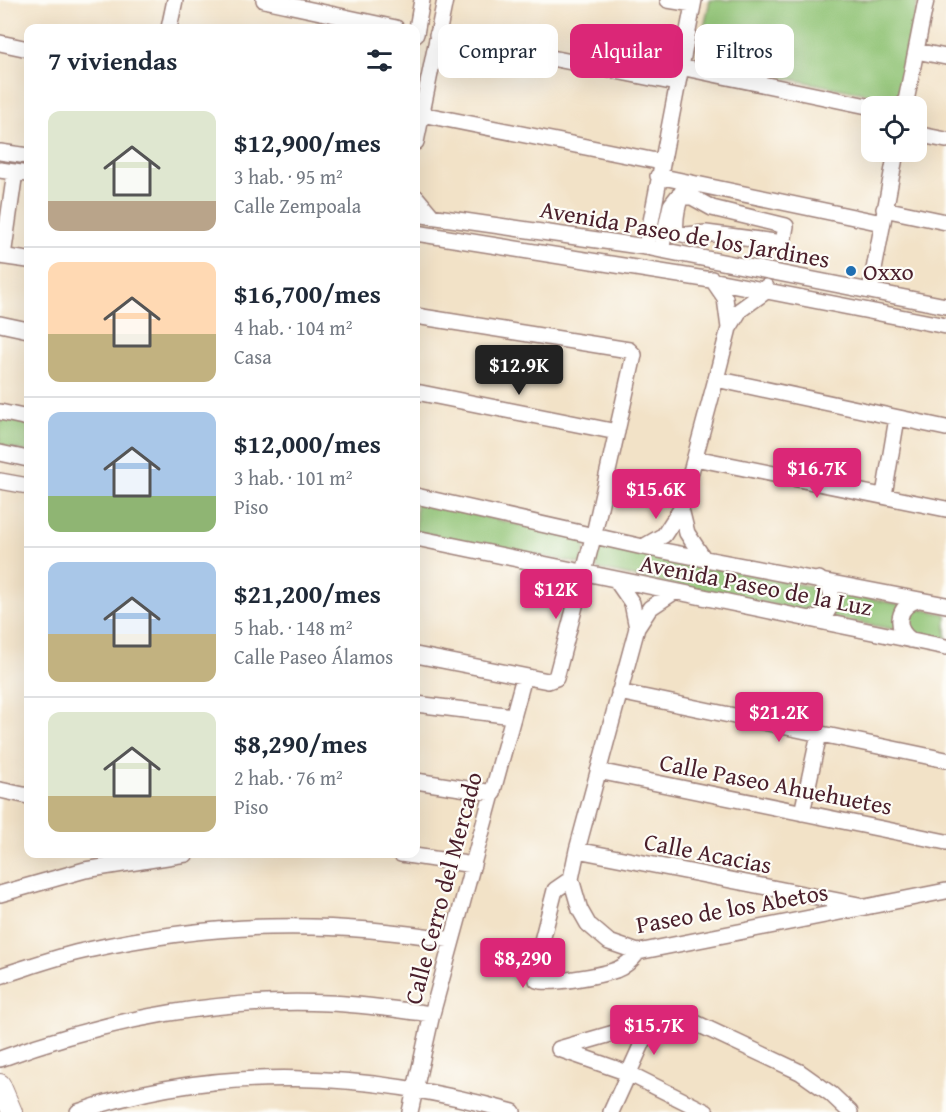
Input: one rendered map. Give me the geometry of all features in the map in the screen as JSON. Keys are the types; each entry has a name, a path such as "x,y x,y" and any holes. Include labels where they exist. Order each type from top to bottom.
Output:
{"main road":[{"path":"0,1084 12,1112"}],"street":[{"path":"170,24 175,0"},
{"path":"264,0 377,24"},
{"path":"420,120 444,0"},
{"path":"668,0 693,2 683,52"},
{"path":"907,96 926,0"},
{"path":"418,24 421,7 441,18"},
{"path":"437,35 676,83"},
{"path":"0,43 24,48"},
{"path":"916,51 946,57"},
{"path":"683,68 861,105"},
{"path":"653,248 660,169 677,78"},
{"path":"421,114 660,169 685,182 883,216 946,222"},
{"path":"927,136 946,140"},
{"path":"0,152 24,155"},
{"path":"870,291 894,162"},
{"path":"15,172 2,256 24,259"},
{"path":"653,248 671,205 678,196 685,196 692,197 712,208 786,226 783,243 706,233 686,235 676,232 674,218 677,210 679,201 682,193 685,182"},
{"path":"420,202 432,216"},
{"name":"Avenida Paseo de los Jardines","path":"420,214 653,248 946,306"},
{"path":"510,247 513,227"},
{"path":"549,253 553,233"},
{"name":"Avenida Paseo de los Jardines","path":"420,234 711,280 946,326"},
{"path":"716,260 711,280 725,298 729,328"},
{"path":"643,547 664,535 681,509 729,328 740,310 765,292 770,271"},
{"path":"420,317 633,352 594,534 559,674 548,681 420,656"},
{"path":"0,324 24,329"},
{"path":"716,379 946,428"},
{"path":"420,393 617,432"},
{"path":"0,412 24,417"},
{"path":"884,495 897,418"},
{"path":"0,453 24,458"},
{"path":"695,458 946,509"},
{"path":"0,481 24,485"},
{"name":"Avenida Paseo de la Luz","path":"420,497 594,534 643,547 946,605"},
{"path":"681,509 687,533 704,559"},
{"name":"Avenida Paseo de la Luz","path":"420,539 946,647"},
{"path":"811,619 825,615 833,602 830,588 818,579"},
{"path":"616,580 632,603 637,628"},
{"name":"Paseo de los Abetos","path":"674,592 650,608 637,628 577,850 572,879 580,910 588,924 609,942 638,951 946,891"},
{"path":"911,640 903,633 900,618 904,607 918,600"},
{"name":"Calle Cerro del Mercado","path":"410,1112 432,1014 524,677"},
{"path":"619,692 946,760"},
{"path":"420,704 513,716"},
{"path":"802,813 819,734"},
{"name":"Calle Paseo Ahuehuetes","path":"598,771 946,842"},
{"path":"420,782 492,793"},
{"path":"0,790 24,795"},
{"name":"Calle Acacias","path":"577,850 866,906"},
{"path":"420,857 473,866"},
{"path":"0,894 85,870 161,858"},
{"path":"572,879 555,890 535,968 537,980 549,982 616,970 630,962 638,951"},
{"path":"0,976 87,950 259,925 350,927 452,940"},
{"path":"0,1059 60,1036 120,1021 204,1008 268,1002 329,1003 432,1014"},
{"path":"706,1112 628,1073 559,1049 672,1017 685,1018 716,1030 800,1072 831,1094 850,1112"},
{"path":"611,1112 651,1024"},
{"path":"78,1112 149,1094 215,1082 331,1079 414,1089 513,1112"}],"green space":[{"path":"710,0 918,0 899,96 877,96 785,78 794,78 794,24 705,24"},
{"path":"0,414 24,419 24,451 0,446"},
{"path":"420,502 587,540 581,564 420,533"},
{"path":"602,543 822,589 826,602 817,614 597,569 595,555"},
{"path":"834,591 902,605 897,630 829,617"},
{"path":"920,609 946,614 946,640 914,634 908,619 912,612"}],"place":[{"name":"Oxxo","path":"851,271"}]}
